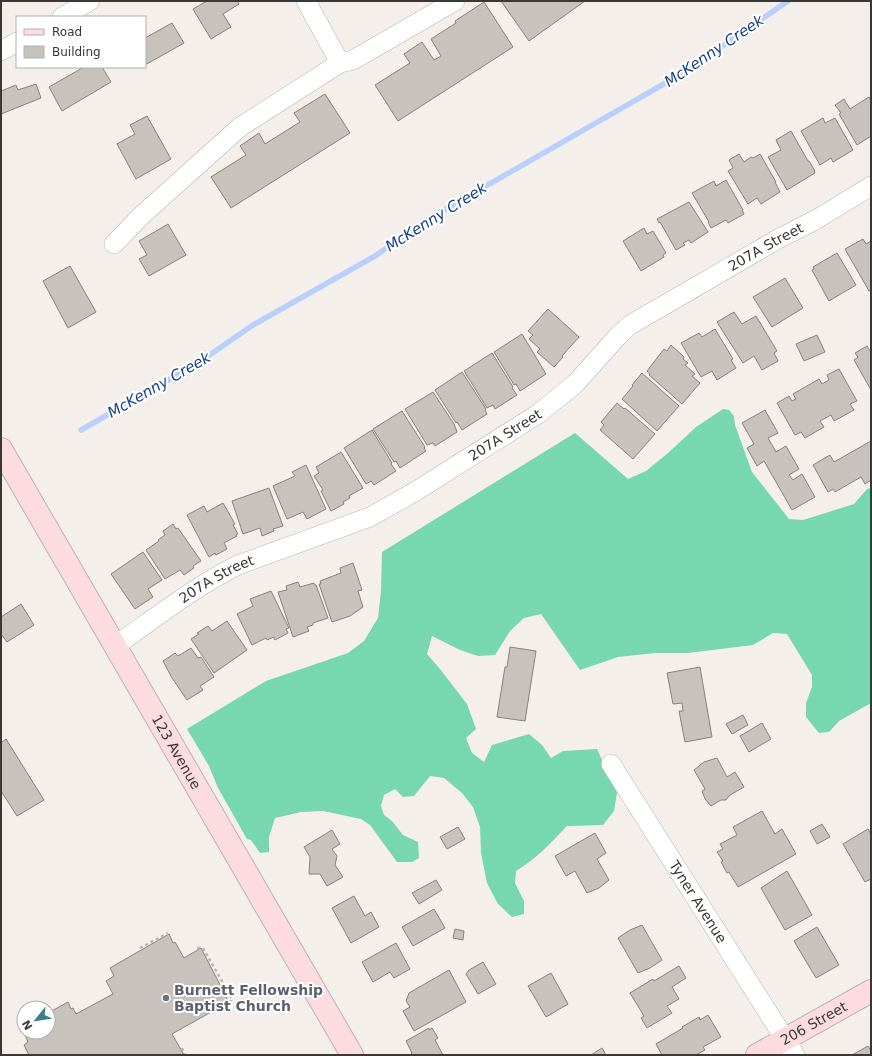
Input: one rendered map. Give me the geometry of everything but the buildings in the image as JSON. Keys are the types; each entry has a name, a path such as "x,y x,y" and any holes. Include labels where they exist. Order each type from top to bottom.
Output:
{"street":[{"path":"64,16 90,1"},
{"path":"306,1 340,63"},
{"path":"114,244 141,216 240,126 340,63 353,60 455,1"},
{"path":"1,51 16,43"},
{"name":"207A Street","path":"115,646 219,574 238,565 370,517 416,491 538,414 575,384 618,336 630,325 778,239 817,219 871,186"},
{"name":"123 Avenue","path":"1,449 352,1055"},
{"name":"Tyner Avenue","path":"612,764 790,1047"},
{"name":"206 Street","path":"756,1055 790,1047 871,991"}],"path":[{"path":"140,948 168,933"},
{"path":"196,948 203,948 232,999 230,1003"},
{"path":"182,1048 185,1055"}],"green space":[{"path":"723,409 729,410 734,416 735,425 752,472 789,519 803,520 854,504 867,489 871,488 871,703 839,721 829,732 819,733 806,717 806,703 812,687 812,675 787,634 773,633 753,645 688,653 655,653 618,657 580,670 541,614 524,618 510,631 495,655 478,656 460,650 432,636 427,654 467,704 476,729 466,738 472,753 484,762 492,745 529,734 542,745 551,758 563,751 597,749 617,793 614,811 603,825 567,826 537,856 516,871 515,883 524,901 524,914 512,917 498,904 487,883 481,853 480,827 473,807 462,793 444,778 430,776 414,796 403,797 395,789 384,795 381,806 384,815 392,821 403,835 418,842 419,858 412,862 397,862 370,825 361,819 323,811 301,812 275,818 269,837 269,852 260,853 251,840 247,839 218,788 209,766 187,729 266,681 348,653 364,641 378,618 381,591 382,552 575,433 628,479 646,471 696,427"}],"waterway":[{"name":"McKenny Creek","path":"81,430 198,363 253,325 375,256 430,218 683,73 788,1"}],"place":[{"name":"Burnett Fellowship Baptist Church","path":"166,998"}]}
